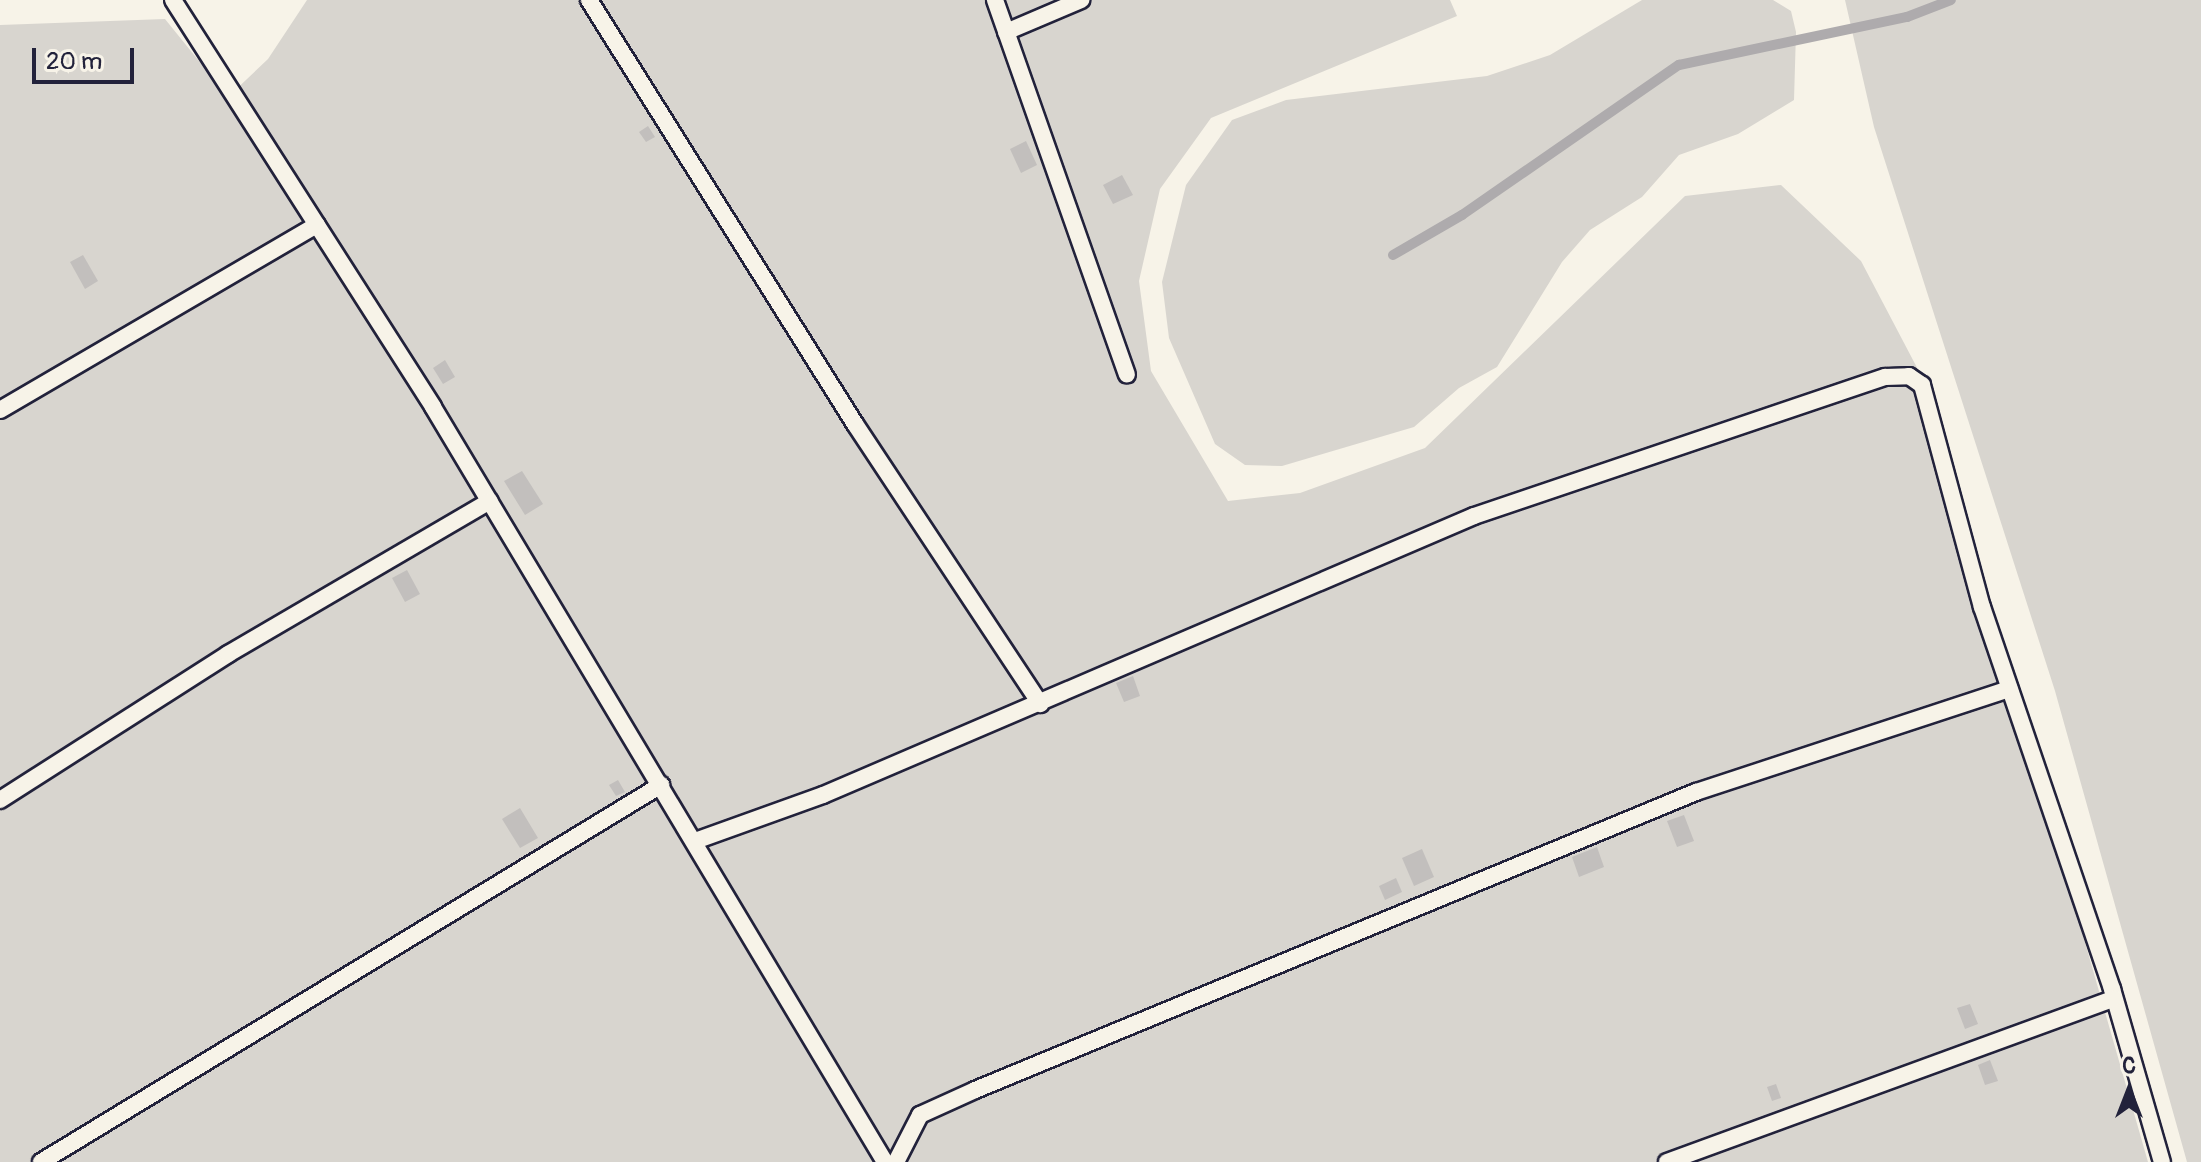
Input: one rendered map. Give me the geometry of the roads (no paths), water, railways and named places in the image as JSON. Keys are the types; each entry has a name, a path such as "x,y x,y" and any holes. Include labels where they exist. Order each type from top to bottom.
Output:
{"lane":[{"path":"173,0 490,501 885,1162"},
{"path":"589,0 855,424 1040,704"},
{"path":"995,0 1127,374"},
{"path":"1006,32 1081,0"},
{"path":"0,410 317,225"},
{"path":"695,841 823,795 1474,516 1898,374 1922,385 1982,607 2114,998 2162,1162"},
{"path":"0,800 228,654 490,501"},
{"path":"896,1162 920,1115 975,1090 1696,792 2009,689"},
{"path":"41,1162 661,785"},
{"path":"1667,1162 2114,998"}],"waterway":[{"path":"1393,255 1462,215 1679,65 1907,17 1951,0"}]}
